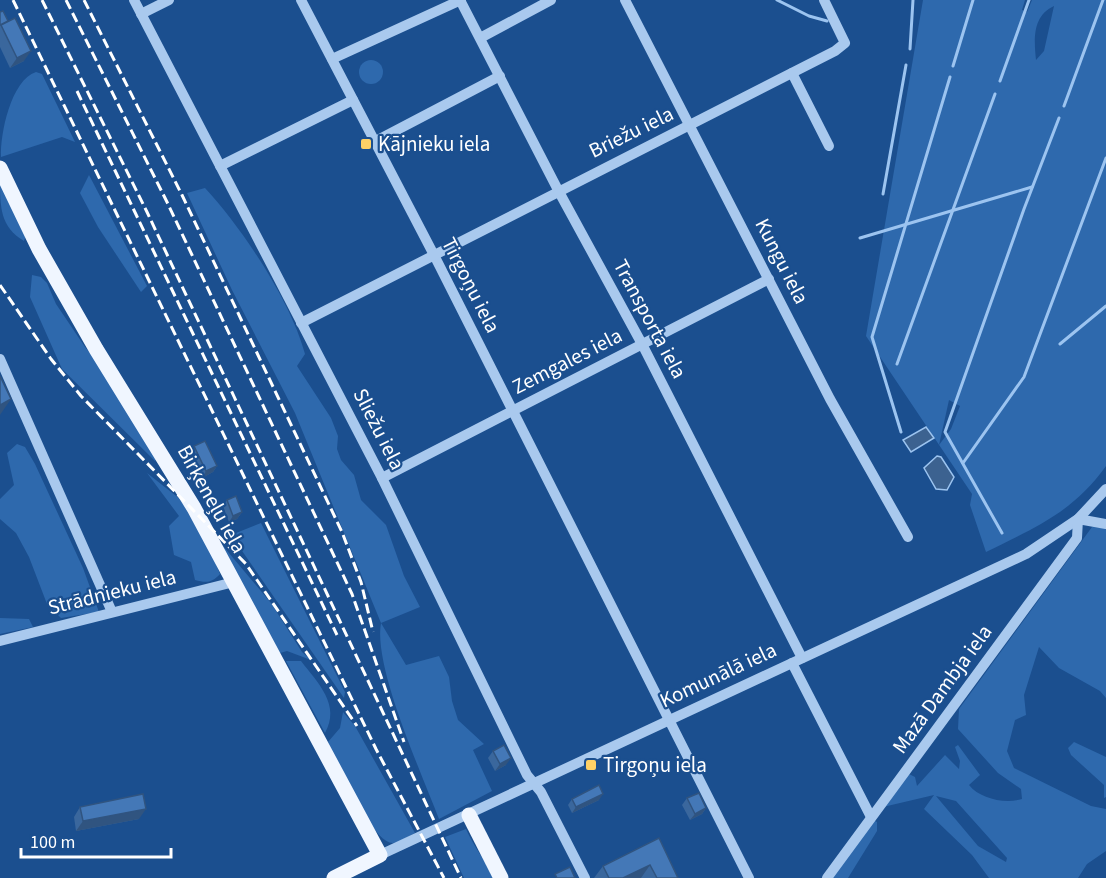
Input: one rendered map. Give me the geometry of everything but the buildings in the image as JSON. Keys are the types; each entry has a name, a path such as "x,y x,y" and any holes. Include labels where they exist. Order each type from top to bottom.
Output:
{"main road":[{"name":"Birķeneļu iela","path":"0,168 39,249 85,329 157,445 234,582 380,855"},
{"path":"469,815 501,878"},
{"name":"Komunālā iela","path":"334,878 380,855"}],"street":[{"name":"Sliežu iela","path":"134,0 382,478 527,775 535,784 585,878"},
{"path":"141,14 169,0"},
{"name":"Tirgoņu iela","path":"301,0 434,255 749,878"},
{"path":"332,59 461,0"},
{"name":"Transporta iela","path":"461,0 482,37 558,190 642,344 871,817"},
{"path":"482,37 551,0"},
{"name":"Kungu iela","path":"625,0 691,124 830,399 908,537"},
{"name":"Briežu iela","path":"301,323 558,190 792,74 845,43 824,0"},
{"path":"792,74 829,146"},
{"path":"374,142 500,76"},
{"path":"220,166 353,100"},
{"name":"Zemgales iela","path":"382,478 769,279"},
{"path":"0,359 112,612"},
{"name":"Komunālā iela","path":"380,855 1026,554 1078,519 1106,489"},
{"path":"1078,519 1106,524"},
{"name":"Mazā Dambja iela","path":"827,878 1077,538 1078,519"},
{"name":"Strādnieku iela","path":"0,641 234,582"}],"shaded area":[{"path":"923,0 1025,0 1022,10 1027,12 1032,0 1106,0 1106,466 1080,496 1066,507 1037,526 986,552 970,505 972,494 939,445 866,336","holes":["1054,6 1044,51 1036,60 1036,29 1042,16","949,400 960,406 951,429 939,445"]},
{"path":"371,60 376,61 382,67 382,77 376,83 371,84 366,83 360,77 359,72 360,67 366,61"},
{"path":"36,72 42,74 75,142 62,137 1,157 5,122 14,96 27,77"},
{"path":"89,175 147,286 141,292 98,227 80,193"},
{"path":"0,179 26,235 24,241 6,223 1,207"},
{"path":"205,188 249,244 289,311 305,354 297,366 331,418 338,436 337,449 341,460 354,475 361,500 386,525 404,576 420,607 381,623 295,413 232,290 187,193"},
{"path":"32,275 41,277 47,283 56,304 85,347 108,375 157,456 155,461 62,369 30,297"},
{"path":"926,427 934,438 911,452 903,440"},
{"path":"17,444 25,447 35,464 83,568 99,612 61,618 47,604 29,557 16,533 0,519 0,499 14,485 7,453"},
{"path":"937,456 941,457 954,477 947,490 936,489 924,468"},
{"path":"147,473 180,499 212,554 220,574 211,581 195,580 191,562 174,555 169,526 179,516"},
{"path":"261,523 345,692 344,698 231,535"},
{"path":"1092,527 1106,528 1106,698 1100,691 1059,668 1039,647 1024,695 1026,715 1015,720 1007,751 1014,768 1091,806 1106,809 1106,851 1087,864 1078,878 989,878 972,855 924,809 934,795 883,807 909,774 915,777 917,786 945,755 959,769 960,761 955,747 958,745 980,775 969,785 974,790 993,799 1008,801 1022,799 1021,789 998,773 958,729 959,709","holes":["936,796 956,801 1007,858 1006,862 978,846"]},
{"path":"213,534 271,603 302,652 311,660 287,651 280,653"},
{"path":"0,618 29,619 33,627 0,634"},
{"path":"381,623 406,665 439,656 449,677 452,701 458,720 484,744 473,750 492,791 439,819 391,692 380,642"},
{"path":"286,661 301,661 325,695 330,713 325,733"},
{"path":"343,712 355,726 415,833 393,843 385,840 375,830 356,800 328,742 340,728"},
{"path":"1074,742 1106,757 1106,797 1104,798 1104,785 1071,755 1068,748"},
{"path":"873,820 877,822 877,831 848,878 832,878"},
{"path":"466,829 494,878 464,878 445,837"}],"waterway":[{"path":"777,0 809,16 827,21"},
{"path":"910,49 913,0"},
{"path":"953,66 973,0"},
{"path":"1000,81 1029,0"},
{"path":"1064,106 1103,0"},
{"path":"883,194 906,65"},
{"path":"901,432 872,337 950,77"},
{"path":"897,364 995,94"},
{"path":"1002,533 945,432 1024,209 1059,118"},
{"path":"963,463 1024,377 1106,158"},
{"path":"860,238 1032,187"},
{"path":"1060,344 1106,306"}],"railway":[{"path":"13,0 376,749 444,878"},
{"path":"42,0 147,212 461,878"},
{"path":"66,0 167,202 352,594 404,742"},
{"path":"84,0 182,195 342,532 361,582 373,632"},
{"path":"77,91 337,635"},
{"path":"0,285 51,359 81,396 246,564 357,726"}],"place":[{"name":"Kājnieku iela","path":"366,144"},
{"name":"Tirgoņu iela","path":"591,765"}]}
